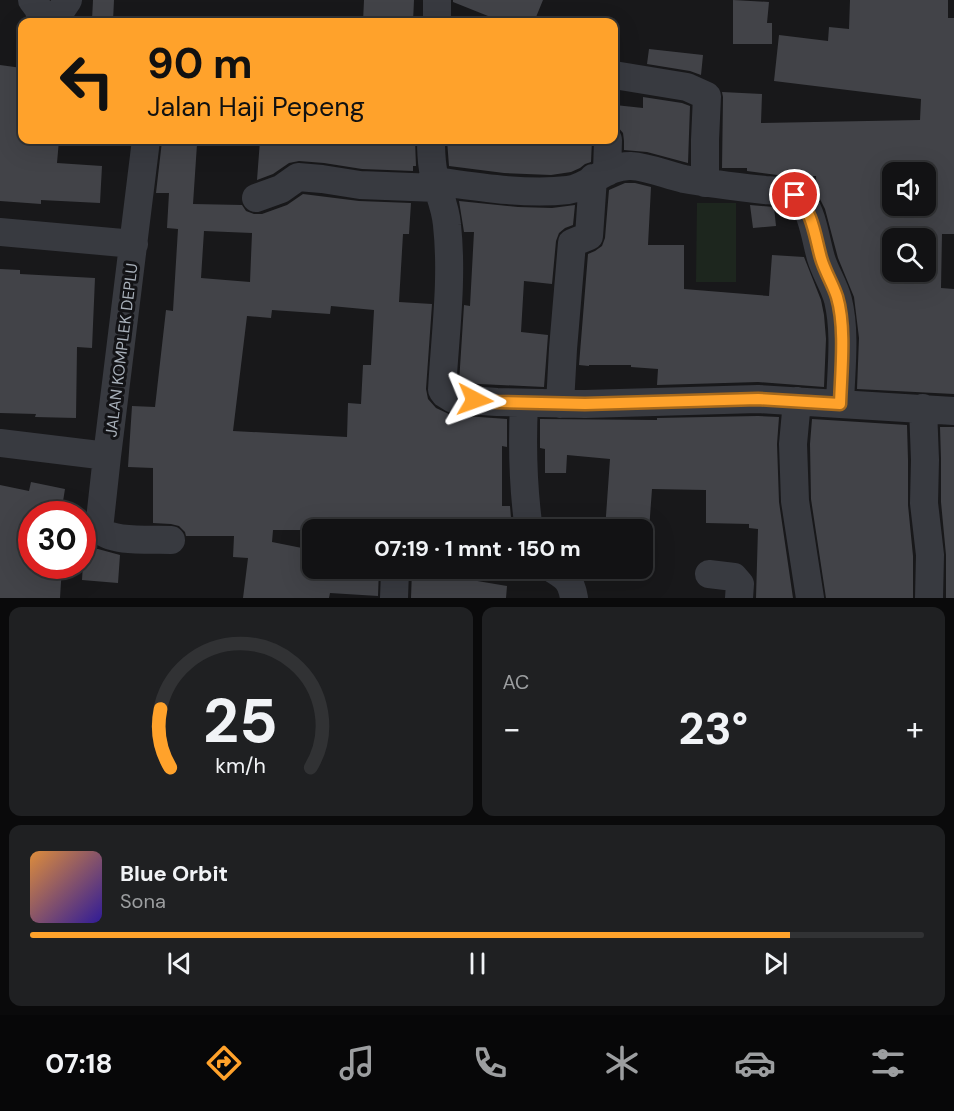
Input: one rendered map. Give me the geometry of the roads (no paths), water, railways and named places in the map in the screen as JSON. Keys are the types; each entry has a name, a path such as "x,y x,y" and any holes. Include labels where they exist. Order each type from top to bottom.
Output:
{"street":[{"path":"32,0 42,18"},
{"path":"56,18 68,0"},
{"path":"437,0 437,18"},
{"path":"618,76 687,87 707,96 705,183"},
{"name":"JALAN KOMPLEK DEPLU","path":"0,443 107,456 146,144"},
{"path":"431,144 433,167 445,208 449,254 449,297 442,390 453,399 560,404 746,399 954,411"},
{"path":"560,404 572,243 589,236 607,144"},
{"path":"256,198 281,189 298,177 360,185 437,185 529,191 574,189 616,168 629,166 705,183 795,195 803,202 808,213 840,310 842,322 840,404"},
{"name":"JALAN KOMPLEK DEPLU","path":"0,232 134,244"},
{"path":"797,401 793,444 795,501 810,598"},
{"path":"524,403 523,433 528,519"},
{"path":"923,408 924,502 930,555 929,598"},
{"path":"107,456 99,529 114,538 171,540"},
{"path":"710,574 734,577 740,584 739,598"},
{"path":"394,598 395,579"},
{"path":"566,579 572,585 574,598"}]}
